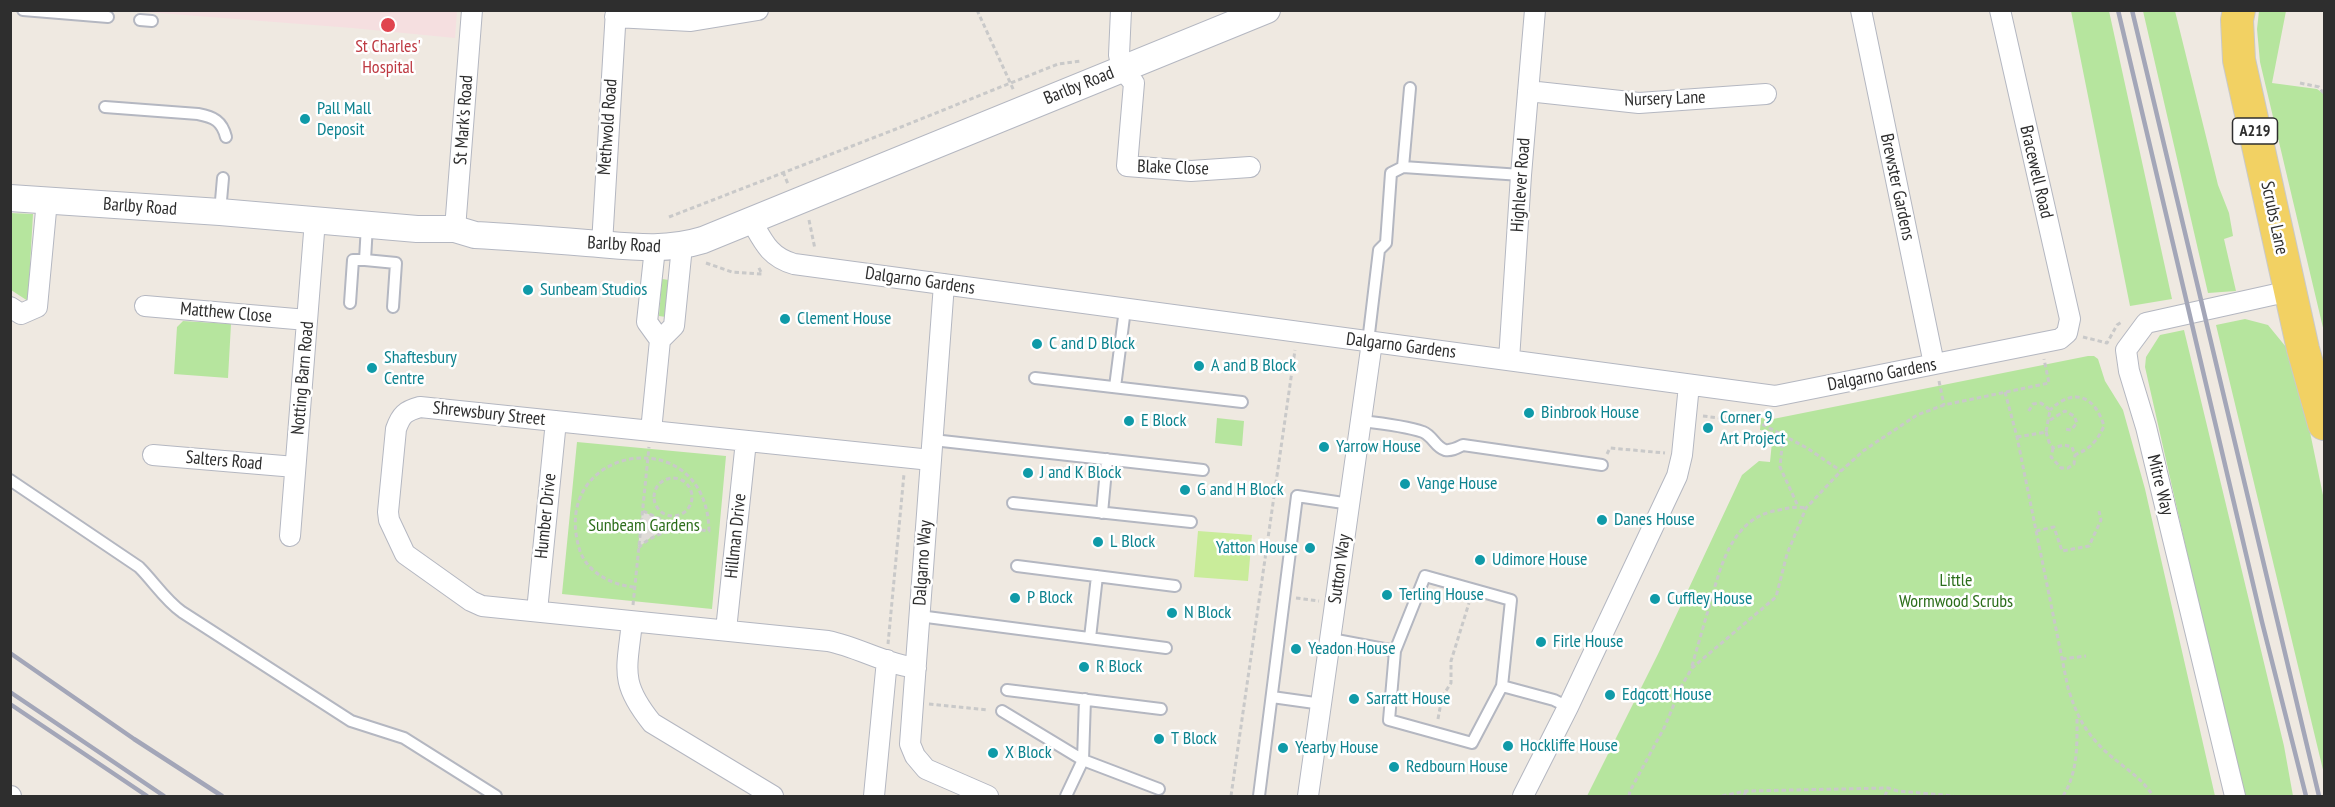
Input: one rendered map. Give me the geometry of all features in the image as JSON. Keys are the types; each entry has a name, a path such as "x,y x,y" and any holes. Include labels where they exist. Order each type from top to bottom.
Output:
{"main road":[{"name":"Scrubs Lane","path":"2239,10 2237,20 2239,60 2305,356 2325,424"}],"street":[{"name":"St Mark's Road","path":"455,229 472,10"},
{"path":"616,14 691,21 758,10"},
{"path":"1120,10 1119,35 1122,69"},
{"name":"Barlby Road","path":"10,198 220,212 417,229 455,229 475,235 655,248 682,246 1267,10"},
{"name":"Highlever Road","path":"1509,360 1535,10"},
{"name":"Brewster Gardens","path":"1861,10 1934,364"},
{"name":"Bracewell Road","path":"2000,10 2070,319 2067,333"},
{"name":"Methwold Road","path":"602,244 616,14"},
{"name":"Blake Close","path":"1122,69 1134,82 1127,166 1191,171 1250,167"},
{"name":"Nursery Lane","path":"1528,91 1639,103 1766,94"},
{"path":"10,307 21,314 37,308 47,200"},
{"name":"Notting Barn Road","path":"290,536 315,220"},
{"name":"Dalgarno Gardens","path":"751,220 773,255 782,261 1297,333 1775,396 2060,339 2067,333"},
{"path":"650,439 660,340 674,326 682,246"},
{"path":"655,248 647,322 660,340"},
{"name":"Dalgarno Way","path":"944,284 910,744 915,756 926,769 988,796"},
{"name":"Mitre Way","path":"2235,796 2146,428 2128,371 2126,350 2146,322 2290,291"},
{"name":"Matthew Close","path":"144,306 307,320"},
{"name":"Sutton Way","path":"1308,796 1350,504 1370,342"},
{"path":"1523,796 1568,707 1677,476 1682,455 1689,385"},
{"name":"Shrewsbury Street","path":"916,668 894,665 888,655 828,641 726,630 632,614 537,611 482,606 471,601 405,554 389,520 388,512 396,429 400,416 406,411 420,407 556,421 650,439 746,441 931,460"},
{"name":"Humber Drive","path":"537,611 556,421"},
{"name":"Hillman Drive","path":"726,630 746,441"},
{"name":"Salters Road","path":"153,455 295,467"},
{"path":"632,614 627,674 629,687 645,715 652,723 773,796"},
{"path":"874,796 888,655"}],"lane":[{"path":"23,10 108,17"},
{"path":"140,20 152,21"},
{"path":"1404,167 1410,88"},
{"path":"105,107 212,117 220,122 226,137"},
{"path":"1370,342 1379,250 1386,243 1391,173 1404,167 1521,175"},
{"path":"220,212 223,178"},
{"path":"365,261 367,225"},
{"path":"350,303 353,260 396,263 393,307"},
{"path":"1115,387 1125,309"},
{"path":"1035,378 1242,402"},
{"path":"1361,421 1422,432 1433,438 1443,449 1452,450 1463,445 1602,465"},
{"path":"933,440 1203,470"},
{"path":"1102,513 1107,459"},
{"path":"10,480 139,567 157,584 169,602 192,619 351,722 404,738 496,796"},
{"path":"1259,796 1297,496 1350,504"},
{"path":"1013,504 1191,522"},
{"path":"1017,566 1175,586"},
{"path":"1090,638 1097,576"},
{"path":"1425,576 1473,589 1511,600 1502,686 1472,743 1389,720 1395,651 1425,576"},
{"path":"919,616 1166,648"},
{"path":"1331,639 1395,651"},
{"path":"1502,686 1554,700 1568,707"},
{"path":"1007,690 1161,709"},
{"path":"1272,697 1322,704"},
{"path":"1066,796 1083,760 1085,699"},
{"path":"1002,711 1083,760 1159,789"}],"path":[{"path":"977,10 1011,85"},
{"path":"669,217 783,171 1011,85 1058,64 1083,61"},
{"path":"2300,83 2319,87 2325,94"},
{"path":"896,129 899,137"},
{"path":"783,171 788,183"},
{"path":"805,248 815,249 808,218"},
{"path":"706,263 732,272 762,274 757,265"},
{"path":"1231,796 1297,333"},
{"path":"1692,668 1776,597 1787,554 1806,508 1841,471 1863,451 1917,415 1944,405 2049,383 2041,343"},
{"path":"1934,364 1944,405"},
{"path":"2005,392 2017,437 2062,659 2077,716 2077,753 2070,785 2063,796"},
{"path":"2054,448 2046,432 2050,410 2060,400 2074,397 2088,400 2099,409 2104,426 2097,441 2085,451 2075,455"},
{"path":"2028,412 2033,404 2040,403 2050,410"},
{"path":"2049,422 2065,411 2074,416 2077,423 2071,430 2064,429"},
{"path":"1694,415 1760,423 1807,448 1841,471"},
{"path":"2017,437 2046,432"},
{"path":"1783,436 1780,467 1798,506"},
{"path":"632,614 650,439"},
{"path":"2064,445 2072,447 2075,455 2073,464 2068,468 2061,468 2051,457 2054,448 2064,445"},
{"path":"1602,465 1610,448 1682,455"},
{"path":"634,587 612,584 583,558 575,525 575,515 584,490 592,479 608,466 627,459 648,458 680,469 696,483 709,511 709,531 682,529 661,532 638,548"},
{"path":"888,655 906,458"},
{"path":"684,482 688,477"},
{"path":"670,478 678,478 684,482 690,488 691,505 686,512 678,516 662,513 653,500 657,486 670,478"},
{"path":"1627,796 1665,726 1692,668 1724,557 1735,538 1757,515 1798,506 1806,508"},
{"path":"642,511 682,529"},
{"path":"2036,531 2054,527 2062,551 2089,546 2101,520 2099,511"},
{"path":"658,519 662,513"},
{"path":"568,525 575,525"},
{"path":"1434,733 1440,715 1442,697 1445,689 1451,683 1451,662 1473,589"},
{"path":"1285,596 1336,603"},
{"path":"2062,659 2086,656"},
{"path":"913,703 1002,711"},
{"path":"2077,716 2102,748 2135,775 2153,796"},
{"path":"1885,796 1888,788"},
{"path":"1722,796 1746,791 1888,788 1954,796"},
{"path":"1744,796 1746,791"}],"shaded area":[{"name":"St Charles' Hospital","path":"457,10 455,38 133,11"},
{"path":"642,511 682,529 661,532 638,548"}],"green space":[{"path":"2071,11 2109,11 2172,299 2130,306"},
{"path":"2143,11 2175,11 2218,185 2229,213 2233,236 2224,239 2236,291 2208,293"},
{"path":"2259,11 2286,11 2272,83 2317,89 2324,94 2324,332 2260,62 2257,29"},
{"path":"10,213 33,214 28,301 11,290"},
{"path":"662,279 669,280 666,317 659,316"},
{"path":"2245,319 2268,325 2286,347 2298,374 2324,500 2324,774 2216,325"},
{"path":"183,321 231,324 228,378 174,374 177,327"},
{"path":"2184,330 2284,746 2293,796 2242,796 2145,367 2146,357 2160,335"},
{"name":"Little Wormwood Scrubs","path":"2088,356 2098,359 2105,381 2123,410 2145,489 2215,796 1587,796 1658,654 1742,475 1759,461 1770,462 1773,432 1760,430 1761,418 1773,419"},
{"path":"1217,418 1244,421 1242,446 1215,443"},
{"name":"Sunbeam Gardens","path":"577,442 726,456 712,609 562,594"},
{"path":"1198,531 1252,535 1248,581 1194,577"}],"railway":[{"path":"2118,10 2262,622 2306,796"},
{"path":"2132,10 2319,796"},
{"path":"10,653 134,739 222,796"},
{"path":"10,692 164,796"},
{"path":"10,704 147,796"}],"place":[{"name":"St Charles' Hospital","path":"388,25"},
{"name":"Pall Mall Deposit","path":"305,119"},
{"name":"Sunbeam Studios","path":"528,290"},
{"name":"Clement House","path":"785,319"},
{"name":"C and D Block","path":"1037,344"},
{"name":"A and B Block","path":"1199,366"},
{"name":"Shaftesbury Centre","path":"372,368"},
{"name":"Binbrook House","path":"1529,413"},
{"name":"E Block","path":"1129,421"},
{"name":"Corner 9 Art Project","path":"1708,428"},
{"name":"Yarrow House","path":"1324,447"},
{"name":"J and K Block","path":"1028,473"},
{"name":"Vange House","path":"1405,484"},
{"name":"G and H Block","path":"1185,490"},
{"name":"Danes House","path":"1602,520"},
{"name":"L Block","path":"1098,542"},
{"name":"Yatton House","path":"1310,548"},
{"name":"Udimore House","path":"1480,560"},
{"name":"Terling House","path":"1387,595"},
{"name":"P Block","path":"1015,598"},
{"name":"Cuffley House","path":"1655,599"},
{"name":"N Block","path":"1172,613"},
{"name":"Firle House","path":"1541,642"},
{"name":"Yeadon House","path":"1296,649"},
{"name":"R Block","path":"1084,667"},
{"name":"Edgcott House","path":"1610,695"},
{"name":"Sarratt House","path":"1354,699"},
{"name":"T Block","path":"1159,739"},
{"name":"Hockliffe House","path":"1508,746"},
{"name":"Yearby House","path":"1283,748"},
{"name":"X Block","path":"993,753"},
{"name":"Redbourn House","path":"1394,767"}]}
